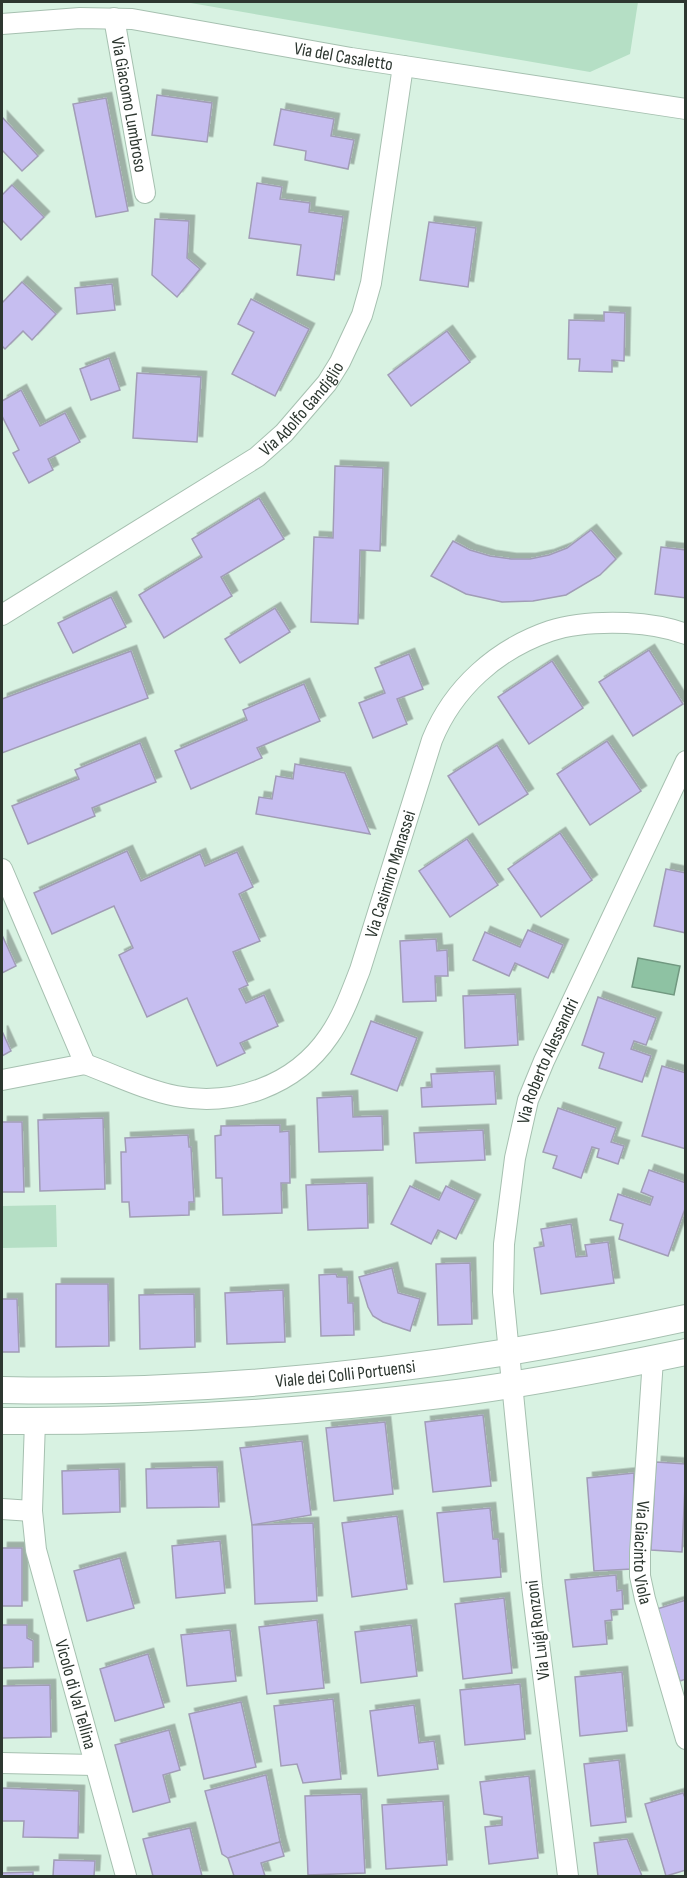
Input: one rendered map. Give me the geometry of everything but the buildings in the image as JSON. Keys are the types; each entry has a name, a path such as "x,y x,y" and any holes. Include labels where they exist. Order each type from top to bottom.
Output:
{"main road":[{"name":"Viale dei Colli Portuensi","path":"2,1390 127,1389 330,1376 508,1353 686,1318"},
{"name":"Viale dei Colli Portuensi","path":"2,1420 141,1419 278,1411 442,1395 686,1352"}],"street":[{"name":"Via del Casaletto","path":"2,24 125,13 403,66 686,109"},
{"name":"Via Giacomo Lumbroso","path":"125,13 145,193"},
{"name":"Via Adolfo Gandiglio","path":"2,615 257,457 291,426 327,383 350,342 367,301 403,66"},
{"name":"Via Casimiro Manassei","path":"86,1064 163,1093 215,1100 251,1093 293,1072 323,1045 347,1003 360,970 432,740 445,713 465,685 481,671 523,643 550,631 569,626 603,623 637,624 662,627 686,634"},
{"name":"Via Roberto Alessandri","path":"512,1384 503,1292 504,1244 515,1158 528,1100 544,1061 686,761"},
{"path":"2,870 86,1064 2,1080"},
{"name":"Via Giacinto Viola","path":"653,1359 640,1576 686,1739"},
{"name":"Via Luigi Ronzoni","path":"512,1384 532,1586 568,1876"},
{"name":"Vicolo di Val Tellina","path":"35,1421 32,1510 40,1568 126,1876"},
{"path":"2,1509 32,1510"},
{"path":"2,1763 94,1765"}],"shaded area":[{"path":"185,2 638,2 630,54 590,72"},
{"path":"638,958 680,966 674,995 632,987"},
{"path":"56,1205 57,1247 2,1248 2,1206"}]}
